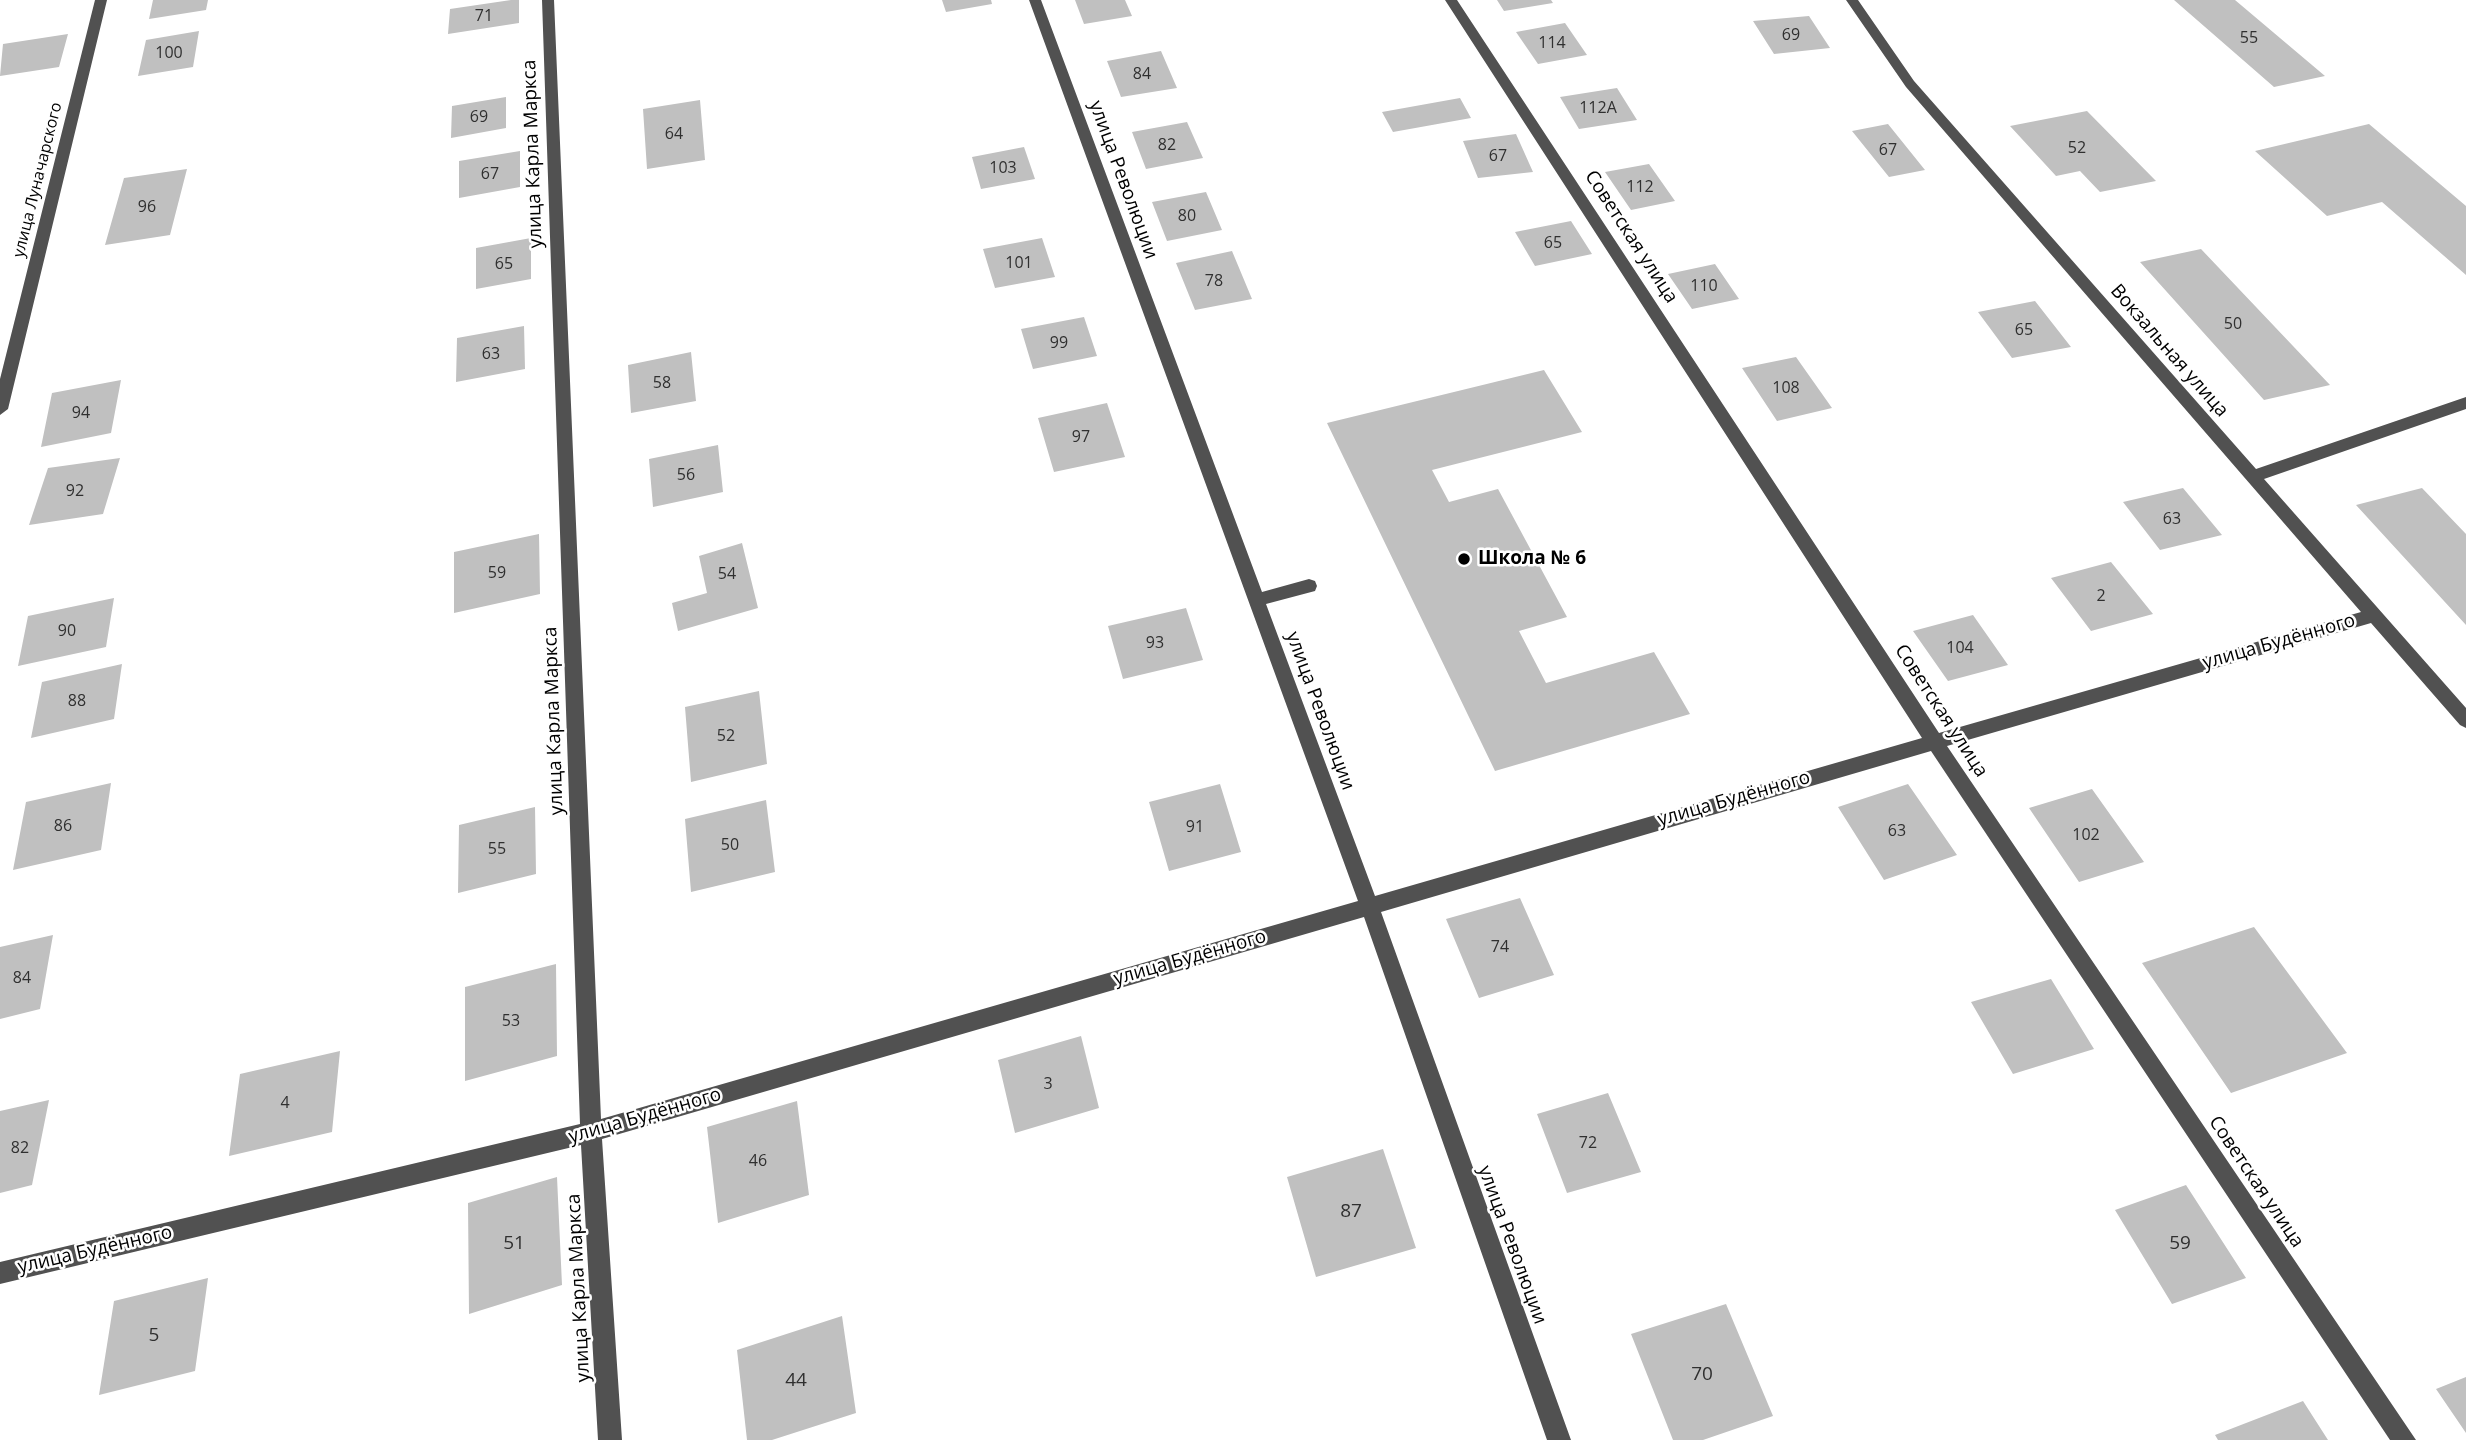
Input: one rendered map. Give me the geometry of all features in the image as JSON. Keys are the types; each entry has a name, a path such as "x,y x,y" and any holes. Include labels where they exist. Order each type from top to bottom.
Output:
{"street":[{"name":"улица Луначарского","path":"0,409 101,0"},
{"name":"улица Карла Маркса","path":"548,0 591,1132 610,1440"},
{"name":"улица Революции","path":"1035,0 1369,905 1559,1440"},
{"name":"Советская улица","path":"1451,0 1934,740 2404,1440"},
{"name":"Вокзальная улица","path":"1852,0 1910,84 2466,720"},
{"path":"2252,477 2466,402"},
{"path":"1256,600 1310,586"},
{"name":"улица Будённого","path":"0,1273 591,1132 1934,740 2373,615"}],"building":[{"path":"153,0 208,0 206,10 149,19"},
{"path":"519,0 519,23 448,34 450,9"},
{"path":"942,0 991,0 992,4 946,12"},
{"path":"1075,0 1125,0 1132,16 1084,24"},
{"path":"1497,0 1551,0 1553,3 1504,11"},
{"path":"2174,0 2235,0 2325,76 2274,87"},
{"path":"1809,16 1830,48 1774,54 1753,21"},
{"path":"1565,23 1587,55 1538,64 1516,32"},
{"path":"199,31 193,67 138,76 146,40"},
{"path":"68,34 59,67 0,76 3,44"},
{"path":"1161,51 1177,88 1121,97 1107,61"},
{"path":"1617,88 1637,120 1579,129 1560,97"},
{"path":"506,97 506,128 451,138 452,106"},
{"path":"1460,98 1471,118 1393,132 1382,112"},
{"path":"700,100 705,160 647,169 643,109"},
{"path":"2087,111 2156,181 2100,192 2080,171 2056,176 2010,126"},
{"path":"1187,122 1203,158 1146,169 1132,132"},
{"path":"1888,124 1925,170 1889,177 1852,131"},
{"path":"2369,124 2466,206 2466,275 2382,202 2327,216 2255,151"},
{"path":"1516,134 1533,172 1478,178 1463,141"},
{"path":"1024,147 1035,179 981,189 972,157"},
{"path":"520,151 520,187 459,198 459,161"},
{"path":"1649,164 1675,201 1631,210 1605,172"},
{"path":"187,169 170,235 105,245 124,178"},
{"path":"1206,192 1222,230 1167,241 1152,202"},
{"path":"1571,221 1592,254 1535,266 1515,232"},
{"path":"531,238 531,279 476,289 476,248"},
{"path":"1042,238 1055,277 995,288 983,249"},
{"path":"2201,249 2330,385 2264,400 2140,262"},
{"path":"1232,251 1252,299 1195,310 1176,263"},
{"path":"1715,264 1739,299 1692,309 1668,274"},
{"path":"2035,301 2071,347 2012,358 1978,312"},
{"path":"1084,317 1097,356 1033,369 1021,329"},
{"path":"524,326 525,369 456,382 457,338"},
{"path":"691,352 696,401 631,413 628,365"},
{"path":"1796,357 1832,408 1777,421 1742,368"},
{"name":"Школа № 6","path":"1544,370 1582,432 1432,470 1449,502 1498,489 1567,617 1519,631 1546,683 1654,652 1690,714 1495,771 1327,423"},
{"path":"121,380 111,433 41,447 52,393"},
{"path":"1107,403 1125,457 1054,472 1038,418"},
{"path":"718,445 723,492 653,507 649,459"},
{"path":"120,458 103,514 29,525 48,468"},
{"path":"2183,488 2222,535 2160,550 2123,502"},
{"path":"2422,488 2466,534 2466,625 2356,505"},
{"path":"539,534 540,594 454,613 454,552"},
{"path":"742,543 758,608 678,631 672,603 707,593 699,556"},
{"path":"2111,562 2153,614 2091,631 2051,578"},
{"path":"114,598 106,647 18,666 28,616"},
{"path":"1186,608 1203,660 1123,679 1108,626"},
{"path":"1973,615 2008,665 1948,681 1913,631"},
{"path":"122,664 114,719 31,738 42,682"},
{"path":"759,691 767,764 691,782 685,707"},
{"path":"111,783 101,850 13,870 26,802"},
{"path":"1220,784 1241,852 1169,871 1149,802"},
{"path":"1908,784 1957,855 1884,880 1838,807"},
{"path":"2092,789 2144,862 2079,882 2029,808"},
{"path":"766,800 775,872 691,892 685,819"},
{"path":"535,807 536,874 458,893 459,825"},
{"path":"1520,898 1554,975 1479,998 1446,919"},
{"path":"2254,927 2347,1053 2231,1093 2142,963"},
{"path":"53,935 40,1009 0,1019 0,947"},
{"path":"556,964 557,1056 465,1081 465,987"},
{"path":"2051,979 2094,1049 2013,1074 1971,1002"},
{"path":"1081,1036 1099,1108 1015,1133 998,1060"},
{"path":"340,1051 332,1132 229,1156 240,1074"},
{"path":"1608,1093 1641,1172 1567,1193 1537,1114"},
{"path":"49,1100 32,1185 0,1193 0,1111"},
{"path":"797,1101 809,1195 718,1223 707,1127"},
{"path":"1383,1149 1416,1248 1316,1277 1287,1177"},
{"path":"557,1177 562,1285 469,1314 468,1203"},
{"path":"2186,1185 2246,1278 2172,1304 2115,1210"},
{"path":"208,1278 195,1371 99,1395 114,1301"},
{"path":"1726,1304 1773,1416 1703,1440 1673,1440 1631,1334"},
{"path":"842,1316 856,1413 772,1440 747,1440 737,1350"},
{"path":"2466,1377 2466,1433 2436,1389"},
{"path":"2303,1401 2328,1440 2218,1440 2215,1435"}],"place":[{"name":"Школа № 6","path":"1464,559"}]}
